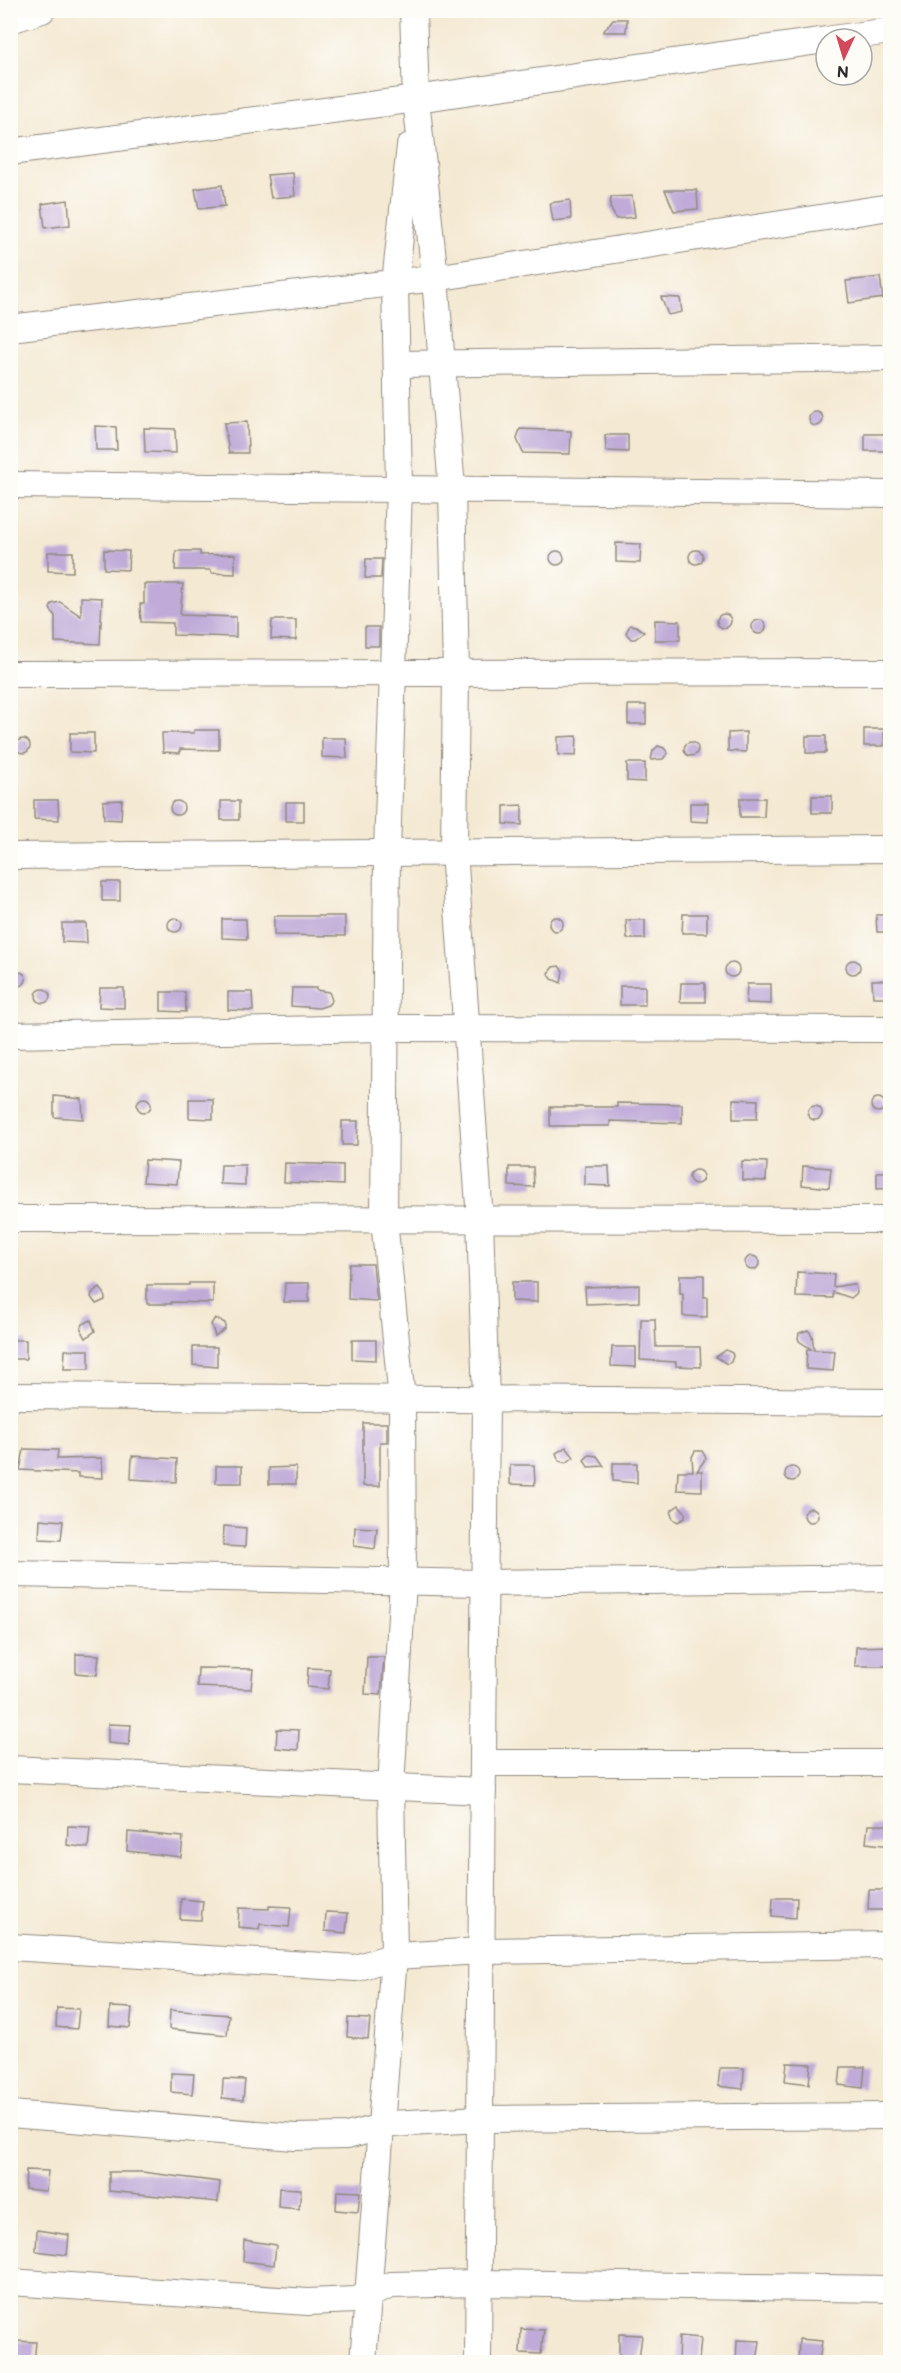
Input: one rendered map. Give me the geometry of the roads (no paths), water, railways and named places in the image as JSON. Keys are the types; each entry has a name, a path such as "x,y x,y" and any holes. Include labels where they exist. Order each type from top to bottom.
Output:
{"street":[{"path":"10,20 42,10"},
{"path":"413,10 416,99 435,278 452,489 456,672 454,851 480,1220 486,1399 478,2362"},
{"path":"874,33 891,31"},
{"path":"10,152 416,99 814,42"},
{"path":"363,2362 394,1956 391,1787 402,1582 402,1400 384,1220 387,852 399,488 395,283 416,99"},
{"path":"10,328 435,278 891,207"},
{"path":"397,364 891,358"},
{"path":"10,485 891,494"},
{"path":"10,674 891,672"},
{"path":"10,856 891,849"},
{"path":"10,1035 466,1027 891,1029"},
{"path":"10,1219 891,1220"},
{"path":"10,1396 891,1402"},
{"path":"10,1574 484,1583 891,1578"},
{"path":"484,1763 891,1763"},
{"path":"10,1769 483,1791"},
{"path":"10,1947 356,1968 394,1956 482,1951 891,1945"},
{"path":"10,2114 295,2137 347,2136 392,2124 480,2119 891,2116"},
{"path":"10,2282 308,2302 356,2300 391,2285 479,2283 891,2289"}]}
